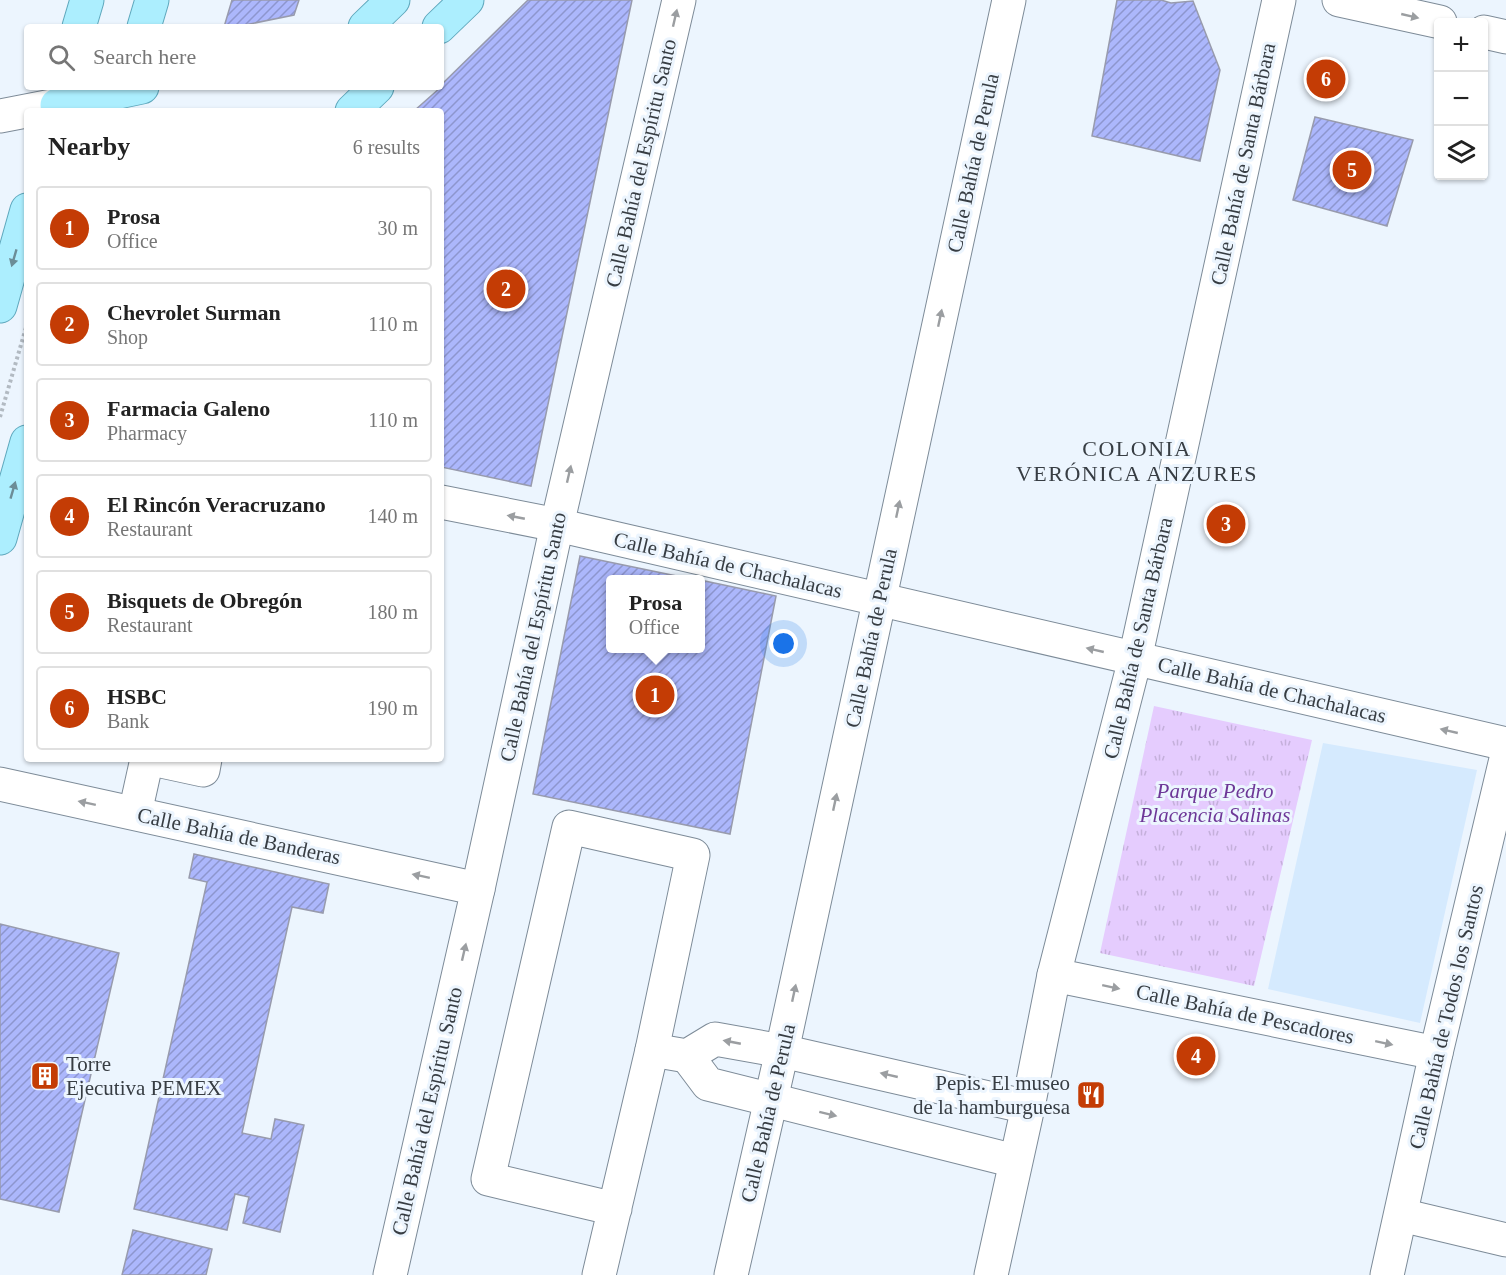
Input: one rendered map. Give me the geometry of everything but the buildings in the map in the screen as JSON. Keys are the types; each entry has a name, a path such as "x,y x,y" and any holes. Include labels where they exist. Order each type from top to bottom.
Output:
{"main road":[{"path":"80,24 87,0"},
{"path":"145,24 152,0"},
{"path":"369,24 393,0"},
{"path":"442,24 468,0"},
{"path":"355,108 374,90"},
{"path":"58,101 129,94"},
{"path":"0,306 24,221"},
{"path":"0,538 24,453"}],"street":[{"name":"Calle Bahía del Espíritu Santo","path":"390,1275 478,889 557,525 679,0"},
{"name":"Calle Bahía de Perula","path":"731,1275 782,1050 1008,0"},
{"name":"Calle Bahía de Santa Bárbara","path":"991,1275 1054,975 1135,659 1279,0"},
{"path":"1339,0 1434,21"},
{"path":"1488,33 1506,37"},
{"path":"31,108 58,101"},
{"path":"0,116 24,110"},
{"name":"Calle Bahía de Chachalacas","path":"444,503 557,525 1506,744"},
{"name":"Calle Bahía de Todos los Santos","path":"1387,1275 1506,759"},
{"path":"135,813 146,762"},
{"path":"166,762 203,770 204,762"},
{"name":"Calle Bahía de Banderas","path":"0,784 478,889"},
{"path":"599,1275 615,1209 652,1050 693,855 569,827 488,1179 615,1209"},
{"name":"Calle Bahía de Pescadores","path":"1054,975 1437,1053"},
{"path":"652,1050 687,1056 715,1039 782,1050 1028,1107"},
{"path":"687,1056 708,1084 1015,1161"},
{"path":"1401,1215 1506,1240"}],"path":[{"path":"0,417 24,334"}],"shaded area":[{"path":"1323,743 1477,770 1420,1023 1268,989"}],"green space":[{"name":"Parque Pedro Placencia Salinas","path":"1154,706 1312,740 1254,986 1100,953"}],"place":[{"name":"HSBC","path":"1326,79"},
{"name":"Bisquets de Obregón","path":"1352,170"},
{"name":"Chevrolet Surman","path":"506,289"},
{"name":"Farmacia Galeno","path":"1226,524"},
{"name":"Prosa","path":"655,695"},
{"name":"El Rincón Veracruzano","path":"1196,1056"},
{"name":"Torre Ejecutiva PEMEX","path":"45,1076"},
{"name":"Pepis. El museo de la hamburguesa","path":"1091,1095"}],"district":[{"name":"COLONIA VERÓNICA ANZURES","path":"1137,461"}]}
